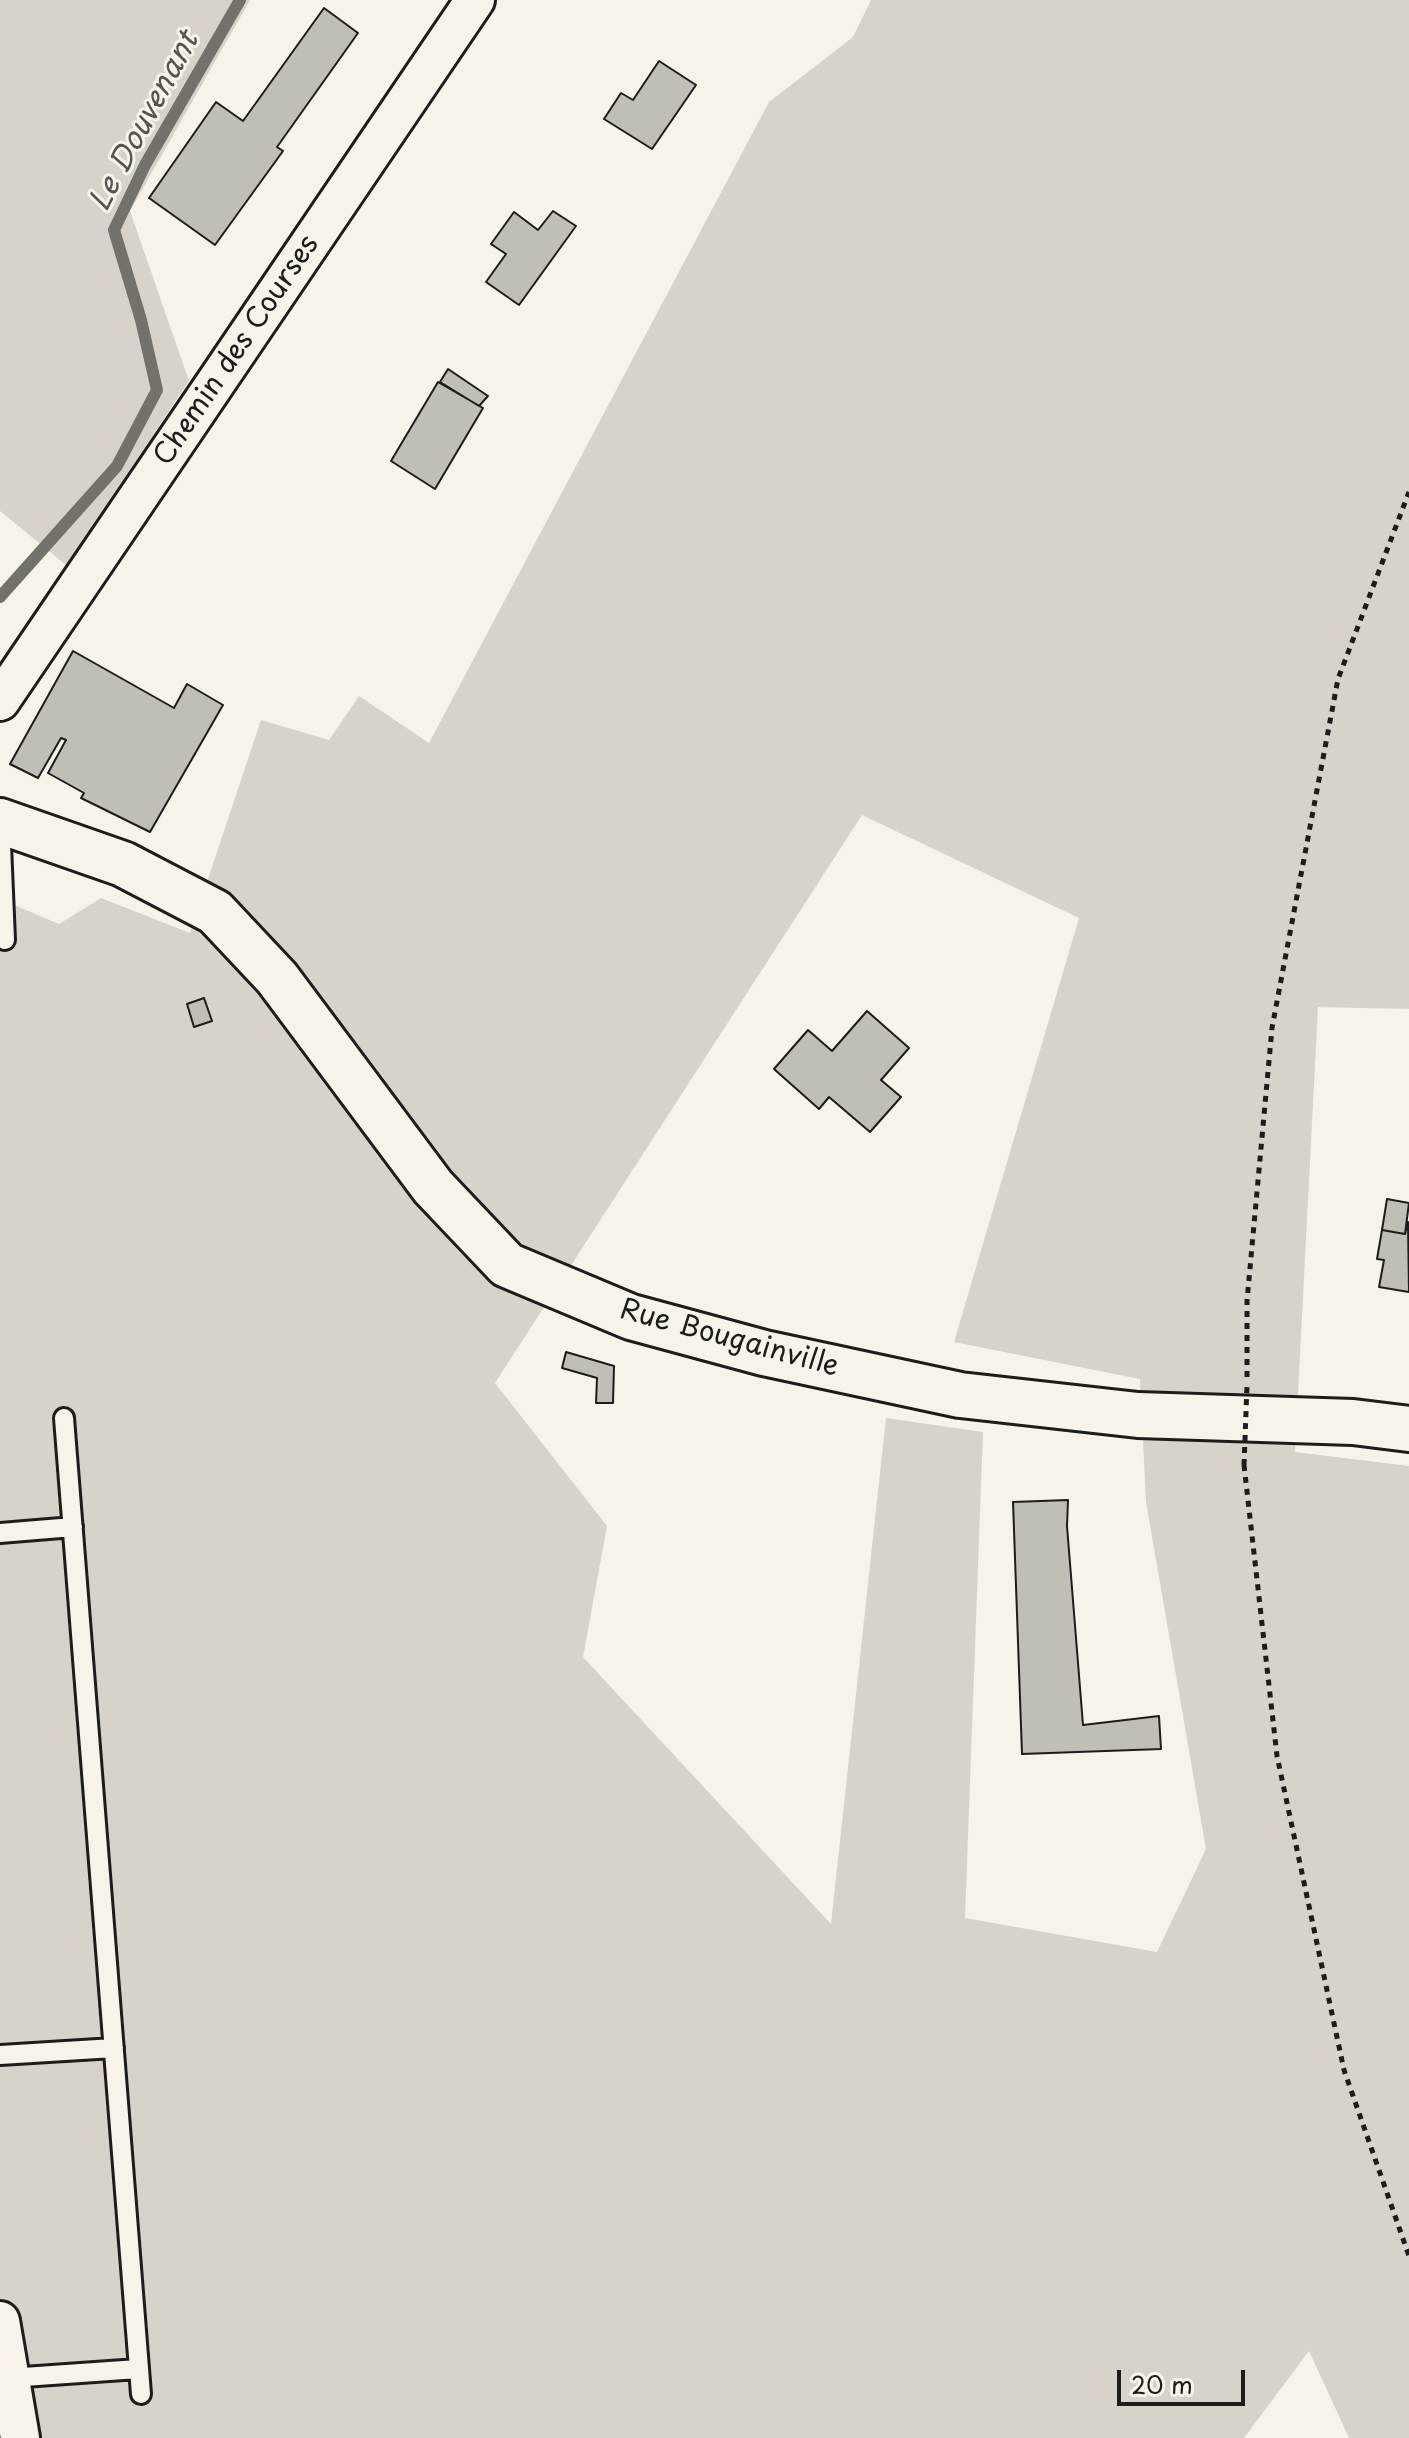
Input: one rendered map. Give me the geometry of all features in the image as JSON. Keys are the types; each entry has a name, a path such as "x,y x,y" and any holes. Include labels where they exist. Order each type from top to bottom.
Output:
{"street":[{"name":"Chemin des Courses","path":"0,701 475,0"},
{"name":"Rue Bougainville","path":"0,821 123,864 215,912 277,978 433,1187 507,1265 631,1317 764,1353 960,1395 1138,1415 1353,1422 1409,1429"},
{"path":"0,2321 20,2438"}],"lane":[{"path":"0,821 5,940"},
{"path":"64,1418 141,2394"},
{"path":"0,1533 73,1527"},
{"path":"0,2055 114,2048"},
{"path":"9,2378 138,2369"}],"path":[{"path":"1409,492 1338,679 1272,1028 1247,1301 1244,1465 1277,1756 1344,2070 1409,2256"}],"shaded area":[{"path":"0,0 250,0 130,211 189,381 66,565 0,511"},
{"path":"871,0 1409,0 1409,1009 1318,1007 1295,1452 1409,1466 1409,2438 1349,2438 1309,2351 1244,2438 0,2438 0,899 59,924 101,898 190,933 261,720 329,740 359,696 429,743 769,102 853,37","holes":["862,815 1079,918 954,1342 1140,1379 1146,1502 1206,1849 1157,1952 965,1918 983,1432 886,1418 831,1924 583,1657 607,1526 495,1383"]}],"building":[{"path":"324,8 358,33 277,147 283,151 215,245 149,198 216,102 243,121"},
{"path":"659,61 696,85 652,149 604,119 621,93 633,100"},
{"path":"553,211 576,226 519,305 486,282 506,254 491,244 514,212 538,230"},
{"path":"448,369 488,396 479,406 440,382"},
{"path":"438,382 483,408 435,489 391,461"},
{"path":"73,651 174,708 187,684 223,705 150,832 81,798 84,793 48,773 66,740 61,738 38,778 10,764"},
{"path":"204,998 212,1021 194,1027 187,1004"},
{"path":"867,1011 909,1048 881,1080 901,1097 870,1132 829,1097 819,1109 774,1069 808,1030 832,1051"},
{"path":"1387,1199 1409,1203 1405,1234 1382,1230"},
{"path":"1408,1222 1409,1292 1379,1287 1384,1260 1377,1259 1382,1230 1405,1234"},
{"path":"566,1352 614,1366 613,1403 596,1403 597,1378 562,1368"},
{"path":"1068,1500 1067,1526 1083,1725 1159,1716 1161,1749 1022,1754 1013,1502"}],"waterway":[{"name":"Le Douvenant","path":"0,597 117,466 157,390 141,320 114,230 145,165 240,0"}]}
